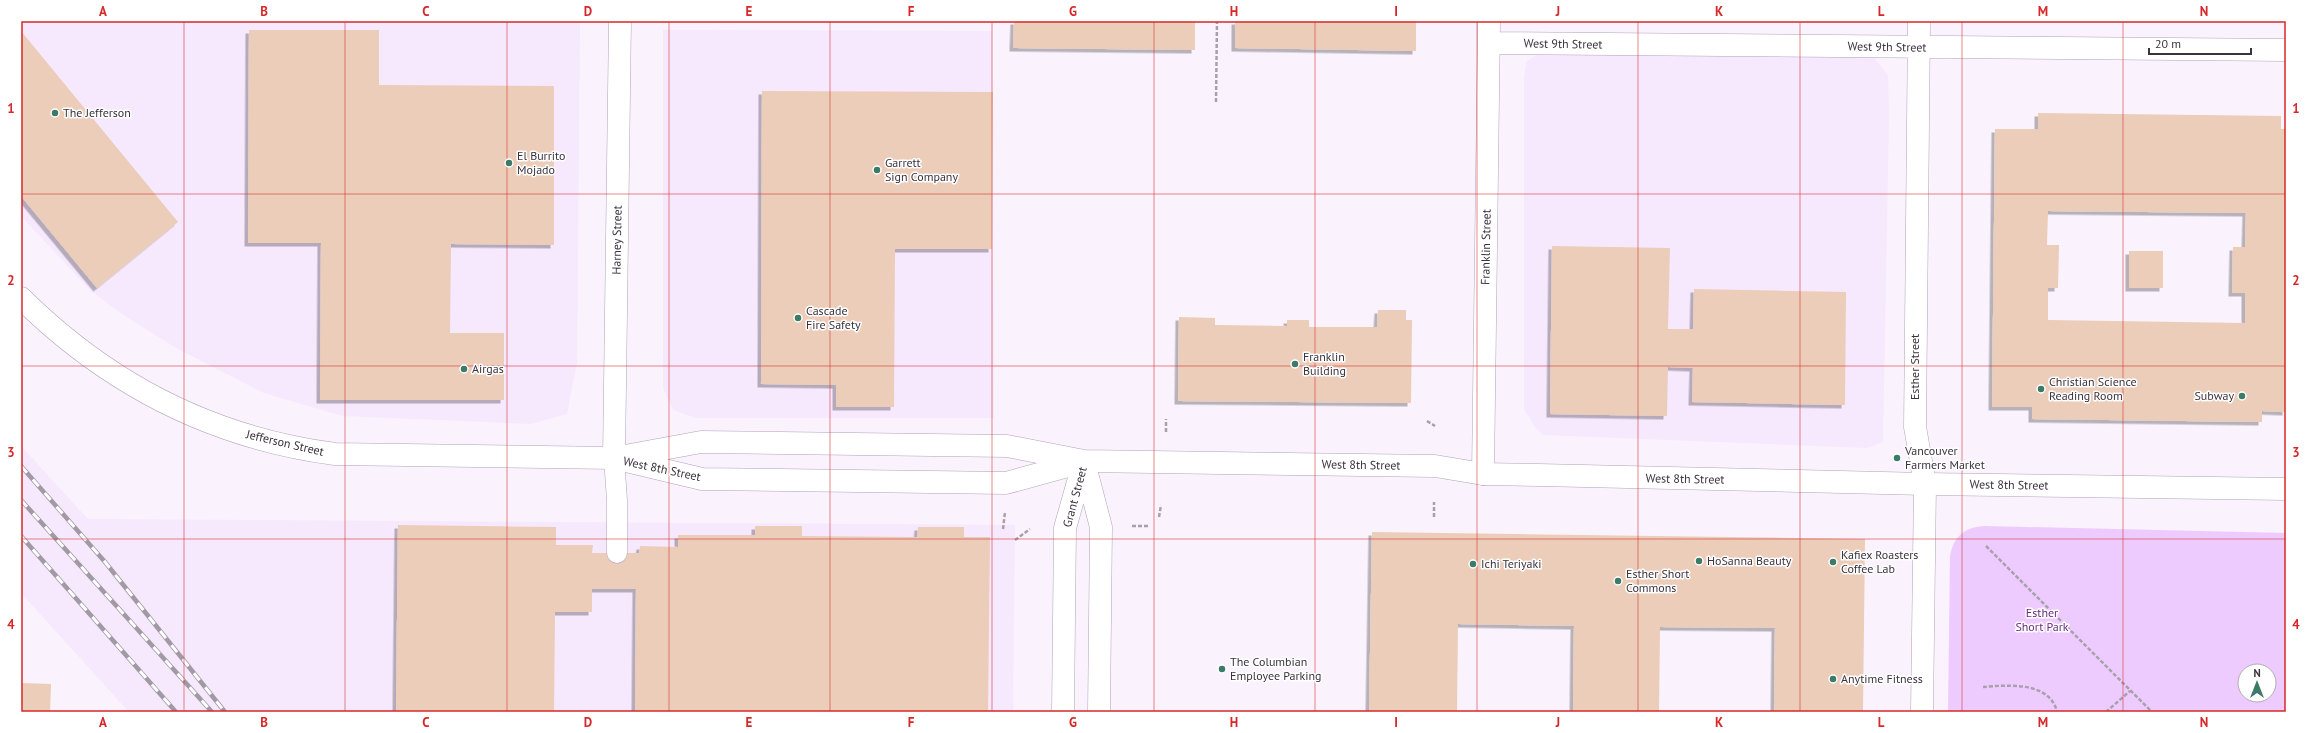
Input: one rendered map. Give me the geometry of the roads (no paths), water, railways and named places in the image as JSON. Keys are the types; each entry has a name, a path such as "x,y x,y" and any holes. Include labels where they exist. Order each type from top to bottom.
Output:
{"street":[{"name":"Harney Street","path":"614,458 620,21"},
{"name":"Franklin Street","path":"1483,474 1489,21"},
{"name":"Esther Street","path":"1919,21 1915,427 1925,484 1922,712"},
{"name":"West 9th Street","path":"1489,43 2286,50"},
{"name":"Jefferson Street","path":"21,298 55,330 79,349 150,396 187,413 256,438 308,450 360,456 614,458"},
{"name":"West 8th Street","path":"614,458 701,442 1007,446 1084,461 1435,466 1483,474 1925,484 2286,489"},
{"name":"West 8th Street","path":"614,458 702,479 1006,483 1084,461"},
{"name":"Grant Street","path":"1063,712 1065,528 1084,461"},
{"name":"Grant Street","path":"1084,461 1101,527 1100,712"}],"lane":[{"path":"614,458 617,500 617,553"}],"railway":[{"path":"21,466 105,562 225,712"},
{"path":"21,500 212,712"},
{"path":"21,536 176,712"}],"place":[{"name":"The Jefferson","path":"55,113"},
{"name":"El Burrito Mojado","path":"509,163"},
{"name":"Garrett Sign Company","path":"877,170"},
{"name":"Cascade Fire Safety","path":"798,318"},
{"name":"Franklin Building","path":"1295,364"},
{"name":"Airgas","path":"464,369"},
{"name":"Christian Science Reading Room","path":"2041,389"},
{"name":"Subway","path":"2242,396"},
{"name":"Vancouver Farmers Market","path":"1897,458"},
{"name":"HoSanna Beauty","path":"1699,561"},
{"name":"Kafiex Roasters Coffee Lab","path":"1833,562"},
{"name":"Ichi Teriyaki","path":"1473,564"},
{"name":"Esther Short Commons","path":"1618,581"},
{"name":"The Columbian Employee Parking","path":"1222,669"},
{"name":"Anytime Fitness","path":"1833,679"}],"park label":[{"name":"Esther Short Park","path":"2042,620"}]}
